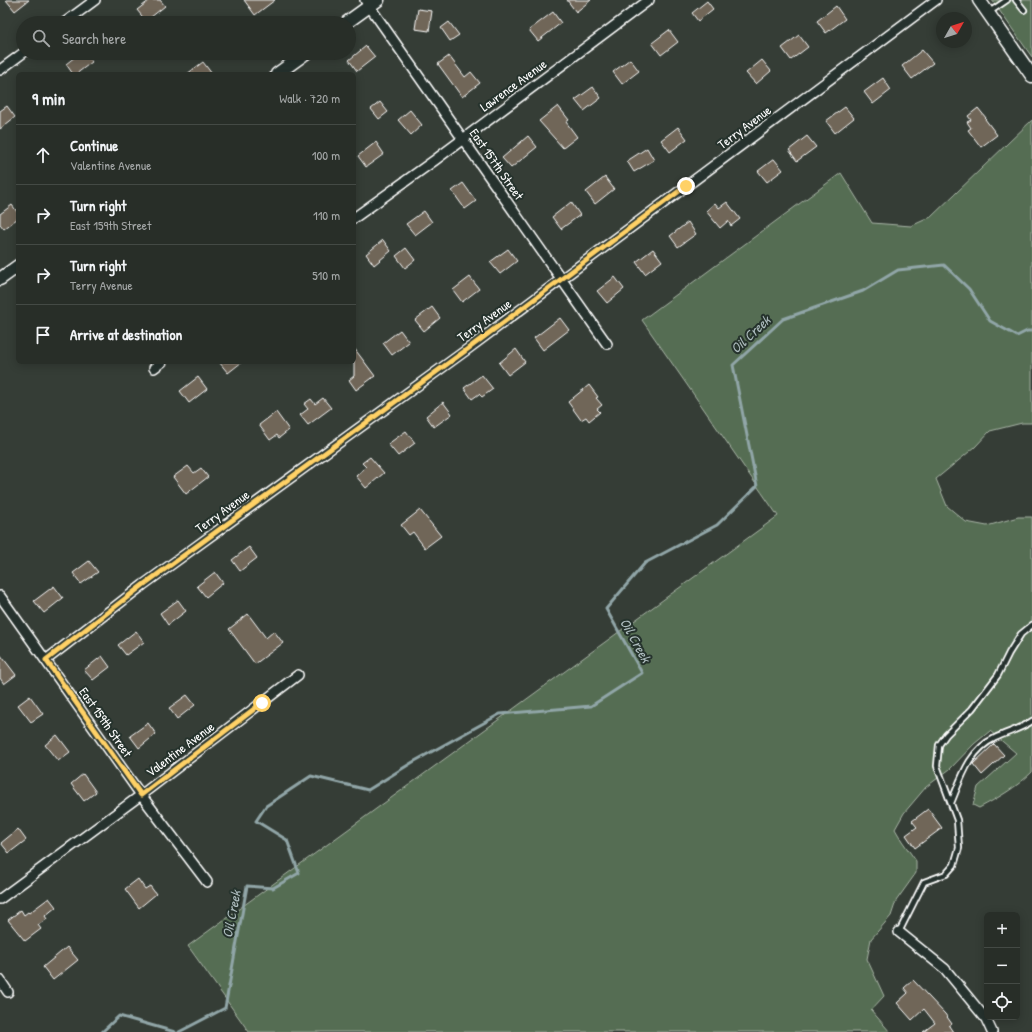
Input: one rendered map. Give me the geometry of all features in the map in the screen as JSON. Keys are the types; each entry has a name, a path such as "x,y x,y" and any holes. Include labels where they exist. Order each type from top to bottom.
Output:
{"street":[{"path":"74,16 96,0"},
{"name":"Lawrence Avenue","path":"356,217 435,160 649,0"},
{"name":"Terry Avenue","path":"46,660 143,585 562,279 936,0"},
{"path":"979,0 1032,76"},
{"path":"354,16 370,2"},
{"name":"East 157th Street","path":"370,2 607,344"},
{"path":"0,70 16,58"},
{"path":"280,72 296,60"},
{"path":"0,279 16,267"},
{"name":"East 159th Street","path":"0,596 141,795 207,882"},
{"name":"Valentine Avenue","path":"0,899 141,795 298,675"},
{"path":"899,932 945,969 986,1019 992,1032"},
{"path":"0,980 8,992"}],"lane":[{"path":"988,13 1007,0"},
{"path":"1016,0 1024,10"},
{"path":"899,932 924,882 946,874 954,865 959,848 957,820 937,766 939,745 946,735 972,709 998,675 1021,634 1032,625"},
{"path":"951,803 966,768 979,749 994,738 1009,733 1032,721"}],"green space":[{"path":"992,0 1032,0 1032,57"},
{"path":"1032,120 1032,423 1022,423 990,431 975,447 936,479 947,506 966,522 987,526 1018,517 1032,517 1032,772 1014,787 979,808 973,805 978,787 1016,753 990,731 974,744 950,769 926,787 904,813 895,829 916,861 916,873 896,901 891,916 871,939 867,959 884,996 871,1010 890,1032 249,1032 188,946 778,516 642,320 841,173 872,223 911,226 931,217"}],"building":[{"path":"6,0 29,0 15,11"},
{"path":"150,0 160,0 165,6 152,16 142,16 137,10"},
{"path":"244,0 275,0 255,15"},
{"path":"567,0 591,0 576,12"},
{"path":"707,1 713,9 698,21 692,13"},
{"path":"836,6 845,19 826,33 817,21"},
{"path":"418,9 432,11 429,31 415,29"},
{"path":"553,12 561,23 538,41 529,30"},
{"path":"449,22 459,35 450,41 441,28"},
{"path":"669,30 678,42 661,55 652,43"},
{"path":"799,35 808,47 791,60 782,48"},
{"path":"366,46 375,57 357,71 349,60 356,60 356,54"},
{"path":"922,50 933,63 912,79 902,66"},
{"path":"449,56 465,77 471,72 480,83 462,97 438,64"},
{"path":"630,59 639,71 622,84 613,72"},
{"path":"71,60 90,60 92,62 79,72 72,72 66,64"},
{"path":"762,60 771,71 756,84 746,73"},
{"path":"203,62 210,72 190,72"},
{"path":"883,78 891,90 873,104 864,92"},
{"path":"593,87 601,98 584,111 575,100"},
{"path":"380,102 388,112 379,119 371,109"},
{"path":"7,106 15,117 0,129 0,111"},
{"path":"558,106 569,120 566,122 577,137 563,148 539,121"},
{"path":"845,107 854,118 835,133 826,121"},
{"path":"978,108 997,135 981,147 968,130 971,128 967,122 971,120 968,116"},
{"path":"410,110 422,125 411,135 398,120"},
{"path":"678,127 687,139 670,152 661,140"},
{"path":"528,136 537,147 511,168 502,158"},
{"path":"807,136 816,147 797,161 789,150"},
{"path":"376,142 384,154 366,167 358,156"},
{"path":"647,148 654,160 634,172 627,161"},
{"path":"774,159 783,170 767,182 758,171"},
{"path":"605,177 614,189 595,204 586,192"},
{"path":"463,183 476,201 465,209 452,191"},
{"path":"571,202 580,215 561,229 552,217"},
{"path":"727,202 740,219 731,226 728,221 720,228 706,211 715,203 719,208"},
{"path":"12,205 16,210 16,220 4,229 0,224 0,214"},
{"path":"424,211 432,222 415,235 406,224"},
{"path":"688,222 696,234 678,247 670,236"},
{"path":"383,240 391,251 374,265 366,254"},
{"path":"406,248 415,260 405,268 396,256"},
{"path":"508,249 517,261 500,274 490,262"},
{"path":"653,249 662,261 645,274 636,262"},
{"path":"470,277 479,289 462,302 453,290"},
{"path":"615,277 624,289 607,303 597,291"},
{"path":"432,307 440,318 424,331 415,320"},
{"path":"560,318 569,330 543,350 534,338"},
{"path":"400,330 409,342 392,355 383,343"},
{"path":"516,349 525,362 508,375 499,363"},
{"path":"356,351 375,376 356,390 349,380 354,376"},
{"path":"221,364 239,364 228,373"},
{"path":"482,375 493,389 482,397 479,394 472,399 464,388"},
{"path":"198,377 207,389 189,403 180,391"},
{"path":"589,385 598,397 596,398 602,405 597,409 600,412 589,421 586,417 581,420 568,402"},
{"path":"323,398 331,408 308,425 300,415 308,409 304,404 311,399 315,404"},
{"path":"443,402 452,414 434,427 426,416"},
{"path":"276,412 289,430 279,438 277,435 270,440 259,425"},
{"path":"406,431 415,443 398,456 388,444"},
{"path":"370,457 384,473 366,488 356,476 366,467 362,463"},
{"path":"188,466 194,473 201,468 208,477 186,494 173,477"},
{"path":"420,510 441,536 425,548 413,532 409,535 401,525"},
{"path":"249,547 257,558 240,571 232,560"},
{"path":"89,561 98,572 81,584 73,573"},
{"path":"215,572 223,583 206,597 197,586"},
{"path":"54,586 63,598 44,613 34,601"},
{"path":"178,600 186,611 168,625 160,613"},
{"path":"248,614 266,638 274,631 283,643 255,664 229,629"},
{"path":"136,631 144,642 126,655 118,645"},
{"path":"0,654 16,675 4,684 0,678"},
{"path":"102,656 110,667 93,680 84,670"},
{"path":"187,695 195,705 177,719 169,708"},
{"path":"30,696 43,714 31,722 18,705"},
{"path":"148,723 156,734 139,748 130,736"},
{"path":"57,735 70,752 58,761 45,745"},
{"path":"994,744 1004,755 982,775 973,764"},
{"path":"83,774 96,792 84,801 71,784"},
{"path":"928,809 942,828 915,848 906,835 917,827 912,821"},
{"path":"18,829 26,840 9,853 1,843"},
{"path":"138,879 145,889 150,886 156,894 139,908 125,889"},
{"path":"49,898 56,907 45,916 47,919 38,925 41,929 25,941 8,920 21,910 24,915 28,912 29,913"},
{"path":"67,947 78,960 53,980 43,967"},
{"path":"913,980 945,1014 952,1024 949,1026 953,1032 923,1032 935,1023 924,1009 912,1020 897,1003 908,993 904,988"}],"waterway":[{"name":"Oil Creek","path":"179,1032 225,1008 247,886 273,888 299,873 287,840 256,821 266,806 311,776 368,790 413,762 500,714 591,706 642,673 606,609 645,563 717,525 757,486 733,365 783,319 863,291 898,270 944,265 969,289 990,321 1017,336 1027,331 1032,331"},
{"name":"Oil Creek","path":"102,1032 119,1016 175,1032"}],"route":[{"path":"262,703 141,795 46,660 143,585 465,351 686,186"}]}
